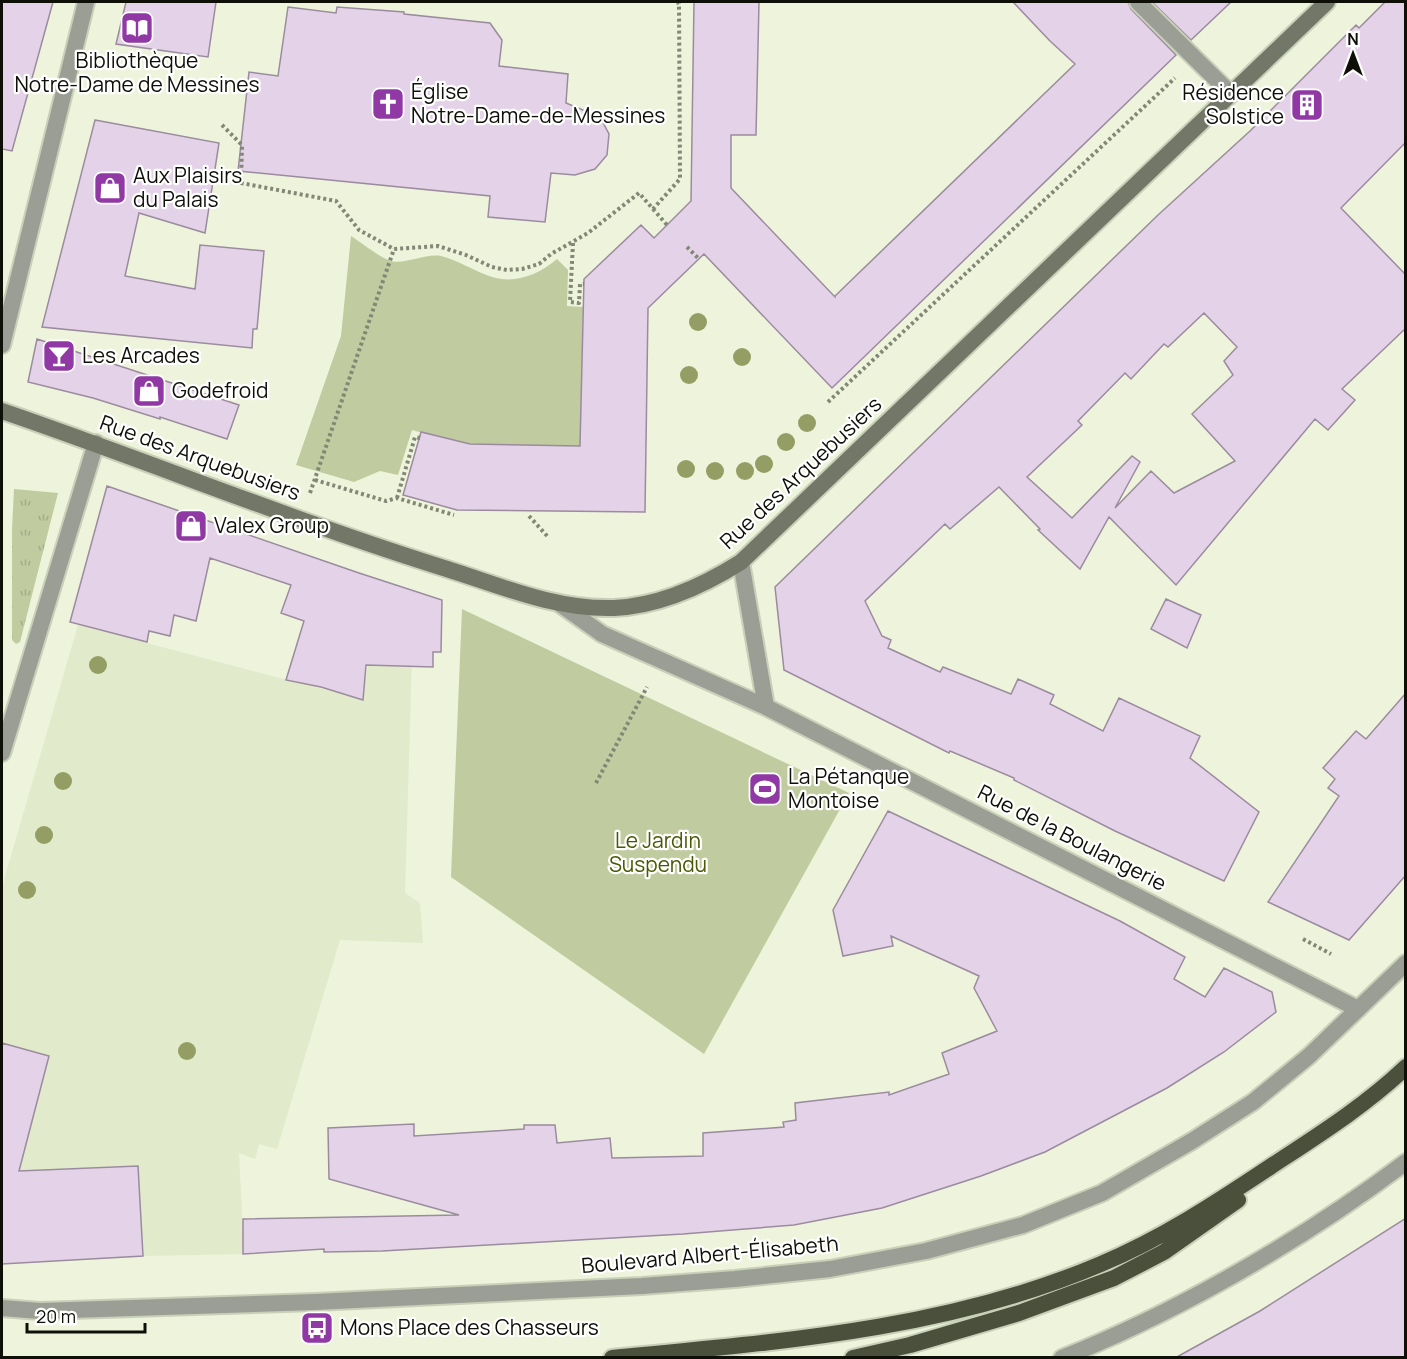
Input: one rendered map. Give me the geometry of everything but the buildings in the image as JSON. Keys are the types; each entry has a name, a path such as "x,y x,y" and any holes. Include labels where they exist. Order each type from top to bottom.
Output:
{"highway":[{"path":"853,1358 910,1346 1019,1313 1114,1278 1164,1252 1218,1216 1406,1067"},
{"path":"612,1358 746,1345 898,1324 963,1310 1027,1292 1101,1264 1161,1235 1209,1208 1343,1119"}],"main road":[{"name":"Rue des Arquebusiers","path":"2,411 410,558 560,604 615,608 668,598 714,579 741,562 1328,2"}],"street":[{"path":"2,345 86,2"},
{"path":"1138,2 1231,94"},
{"path":"2,753 96,443"},
{"path":"741,562 766,707"},
{"name":"Rue de la Boulangerie","path":"560,604 602,634 766,707 1358,1009"},
{"name":"Boulevard Albert-Élisabeth","path":"2,1308 40,1311 315,1302 642,1286 830,1269 926,1251 1023,1225 1102,1193 1253,1102 1309,1056 1406,963"},
{"path":"1062,1358 1097,1344 1199,1294 1294,1238 1406,1162"}],"path":[{"path":"653,209 680,179 679,3 674,2"},
{"path":"828,402 1196,59"},
{"path":"222,126 242,145 241,183 336,201 359,230 394,249 438,246 492,267 507,270 522,269 539,264 588,233 639,193 667,225"},
{"path":"573,242 570,302 579,303 580,284 584,284"},
{"path":"687,247 699,259"},
{"path":"301,520 394,249"},
{"path":"397,498 415,437 420,438"},
{"path":"315,480 386,501 397,498 454,515"},
{"path":"529,516 549,538"},
{"path":"596,783 647,687"},
{"path":"1303,939 1331,954"}],"shaded area":[{"path":"414,591 405,893 420,903 423,943 340,940 277,1149 259,1144 255,1159 239,1153 244,1254 143,1256 2,1264 2,887 78,625 295,682 331,652 319,688 362,699 373,637"}],"green space":[{"path":"351,236 391,261 441,256 498,279 516,279 534,274 557,259 568,270 567,306 583,307 580,446 463,444 412,430 398,475 380,471 354,482 296,465 341,336"},
{"path":"14,489 58,493 20,642 16,644 12,640"},
{"name":"Le Jardin Suspendu","path":"462,609 849,793 704,1054 451,877"}],"place":[{"name":"Bibliothèque Notre-Dame de Messines","path":"137,28"},
{"name":"Église Notre-Dame-de-Messines","path":"388,104"},
{"name":"Résidence Solstice","path":"1307,105"},
{"name":"Aux Plaisirs du Palais","path":"110,188"},
{"name":"Les Arcades","path":"59,356"},
{"name":"Godefroid","path":"149,391"},
{"name":"Valex Group","path":"191,526"},
{"name":"La Pétanque Montoise","path":"765,789"},
{"name":"Mons Place des Chasseurs","path":"317,1328"}]}
